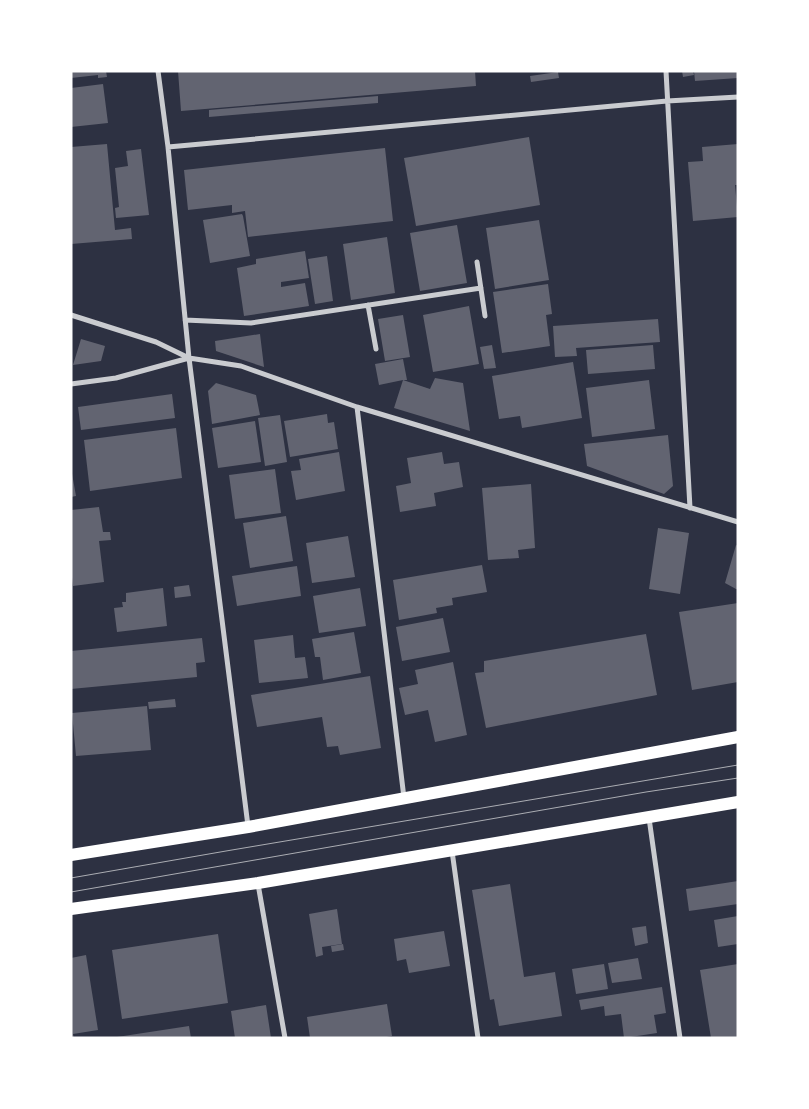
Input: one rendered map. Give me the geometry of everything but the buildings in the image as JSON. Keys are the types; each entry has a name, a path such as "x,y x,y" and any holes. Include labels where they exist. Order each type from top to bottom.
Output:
{"main road":[{"path":"71,855 248,827 738,736"},
{"path":"71,910 258,883 738,802"}],"street":[{"path":"158,71 168,147 190,358 248,827"},
{"path":"666,71 690,508"},
{"path":"168,147 667,101 738,98"},
{"path":"477,262 485,316"},
{"path":"186,320 251,322 481,288"},
{"path":"368,305 376,349"},
{"path":"71,315 156,342 190,358 241,366 356,406 738,522"},
{"path":"71,384 116,378 190,358"},
{"path":"356,406 404,798"},
{"path":"649,817 680,1038"},
{"path":"452,851 478,1038"},
{"path":"258,883 286,1038"}],"tram line":[{"path":"71,878 738,765"},
{"path":"71,892 646,792 738,778"}]}
